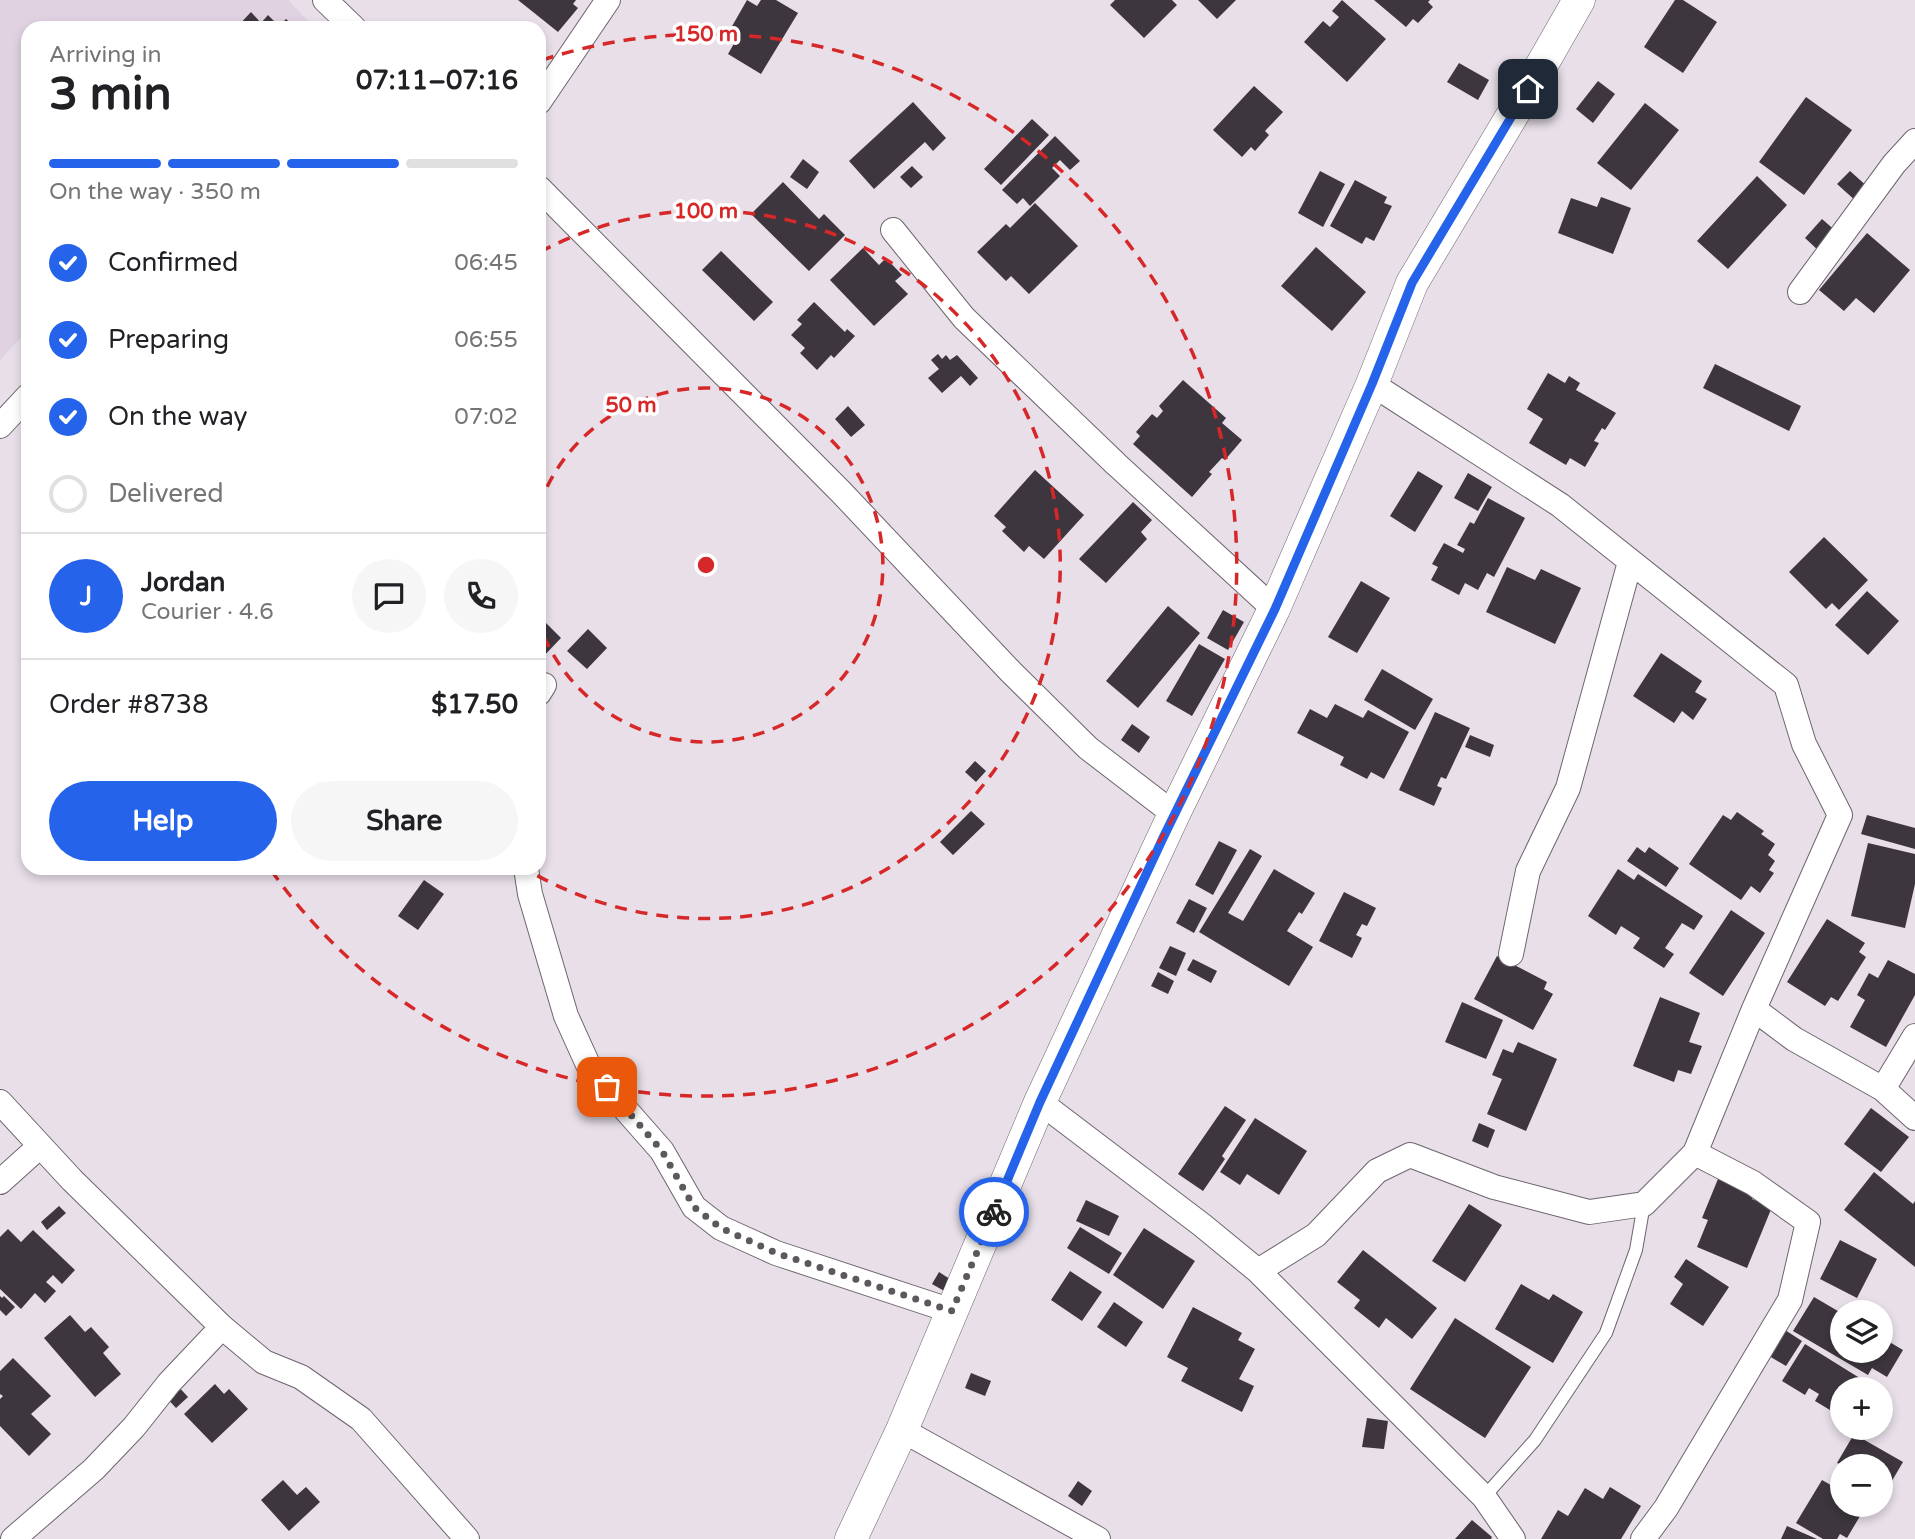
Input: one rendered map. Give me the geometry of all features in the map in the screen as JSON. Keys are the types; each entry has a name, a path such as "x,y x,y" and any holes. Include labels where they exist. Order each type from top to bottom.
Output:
{"street":[{"path":"325,0 347,21"},
{"path":"546,92 608,0"},
{"path":"850,1539 902,1430 1040,1102 1174,814 1275,609 1372,384 1412,283 1579,0"},
{"path":"1800,292 1894,164 1915,141"},
{"path":"546,195 841,492 1078,739 1174,814"},
{"path":"892,230 964,318 1116,464 1275,609"},
{"path":"1258,1271 1316,1235 1377,1171 1410,1155 1494,1187 1589,1212 1644,1204 1695,1153 1754,1009 1840,815 1804,744 1786,685 1560,505 1372,384"},
{"path":"0,426 21,404"},
{"path":"1511,954 1528,872 1568,788 1630,562"},
{"path":"527,875 530,894 566,1016 590,1069 662,1151 694,1207 721,1228 776,1253 952,1311"},
{"path":"1754,1009 1794,1039 1883,1089 1915,1118"},
{"path":"1883,1089 1915,1036"},
{"path":"0,1102 40,1146 222,1327 264,1362 301,1377 361,1419 467,1539"},
{"path":"1040,1102 1258,1271 1484,1497 1513,1539"},
{"path":"0,1182 40,1146"},
{"path":"1643,1539 1673,1497 1790,1300 1808,1222 1754,1183 1695,1153"},
{"path":"13,1539 94,1469 222,1327"},
{"path":"902,1430 1098,1539"}],"lane":[{"path":"1484,1497 1535,1440 1606,1333 1636,1250 1644,1204"}],"shaded area":[{"path":"0,0 288,0 308,21 21,21 21,338 0,360"}],"building":[{"path":"518,0 576,0 573,4 578,8 558,32"},
{"path":"747,0 757,6 761,0 776,0 798,13 761,74 728,54 736,40 727,35"},
{"path":"1115,0 1172,0 1177,5 1144,38 1110,5"},
{"path":"1198,0 1236,0 1217,19"},
{"path":"1342,0 1386,39 1347,82 1304,42 1323,21 1330,27 1339,17 1332,11"},
{"path":"1374,0 1430,0 1428,2 1433,7 1418,23 1413,19 1406,27"},
{"path":"1675,0 1683,0 1717,22 1683,73 1644,47"},
{"path":"251,12 259,21 243,21"},
{"path":"268,15 274,21 263,21"},
{"path":"1459,63 1489,80 1478,100 1447,82"},
{"path":"1598,81 1615,94 1593,123 1576,109"},
{"path":"1254,86 1283,112 1265,131 1269,135 1255,151 1251,147 1242,157 1213,130"},
{"path":"1806,97 1852,130 1804,195 1759,162"},
{"path":"913,102 946,138 933,151 925,142 874,189 849,161"},
{"path":"1645,103 1679,130 1631,190 1597,163"},
{"path":"1032,119 1049,135 1001,185 984,169"},
{"path":"1055,136 1080,161 1070,170 1060,160 1052,168 1060,176 1030,206 1023,198 1017,204 1002,190"},
{"path":"803,159 819,172 807,189 790,177"},
{"path":"912,166 923,177 911,188 900,177"},
{"path":"1320,171 1345,184 1323,227 1298,213"},
{"path":"1850,171 1869,188 1857,202 1837,184"},
{"path":"1757,176 1787,205 1728,269 1697,241"},
{"path":"1355,180 1387,197 1384,203 1392,206 1374,241 1366,237 1362,244 1330,226"},
{"path":"783,182 819,219 824,214 845,235 809,271 751,214"},
{"path":"1601,197 1631,208 1613,254 1558,233 1571,198 1597,207"},
{"path":"1035,203 1078,246 1029,294 1011,276 1006,281 977,252 1006,224 1010,228"},
{"path":"1822,219 1838,233 1820,252 1805,238"},
{"path":"1867,233 1910,270 1874,313 1856,298 1844,311 1819,290"},
{"path":"1316,247 1366,292 1332,331 1281,286"},
{"path":"863,248 879,265 886,258 902,275 895,281 908,294 874,326 830,280"},
{"path":"721,251 773,302 754,321 702,270"},
{"path":"814,302 845,332 847,329 855,336 834,358 831,355 817,370 800,353 805,348 791,335 802,324 797,320"},
{"path":"938,354 942,359 946,355 950,360 957,355 978,378 970,386 961,376 942,393 928,378 939,369 931,360"},
{"path":"1715,364 1801,406 1789,431 1703,388"},
{"path":"1548,373 1565,383 1569,376 1580,383 1576,390 1616,413 1594,441 1599,443 1585,467 1570,458 1566,465 1529,443 1543,419 1527,409"},
{"path":"1183,380 1226,418 1222,423 1242,440 1225,460 1222,458 1209,472 1212,474 1192,497 1133,444 1140,436 1136,432 1152,414 1157,418 1163,411 1159,406"},
{"path":"848,406 865,425 851,437 835,419"},
{"path":"1035,470 1084,515 1044,559 1029,546 1024,552 1002,531 1006,527 994,516"},
{"path":"1418,471 1443,486 1415,532 1390,516"},
{"path":"1468,473 1492,487 1478,511 1454,498"},
{"path":"1488,498 1525,518 1494,577 1487,573 1478,590 1465,583 1459,595 1431,580 1438,567 1432,564 1444,543 1463,553 1465,549 1457,545 1470,522 1474,524"},
{"path":"1133,502 1152,520 1141,532 1147,539 1106,583 1079,559"},
{"path":"1824,537 1868,580 1839,610 1832,603 1826,609 1789,572"},
{"path":"1507,567 1535,580 1541,569 1581,588 1555,644 1486,612"},
{"path":"1361,581 1390,598 1357,653 1328,637"},
{"path":"1867,591 1899,621 1868,655 1835,625"},
{"path":"1168,606 1200,633 1138,708 1106,681"},
{"path":"1223,610 1244,622 1228,650 1207,638"},
{"path":"546,623 561,638 546,654"},
{"path":"588,629 607,648 587,669 567,651"},
{"path":"1199,644 1225,659 1192,716 1166,701"},
{"path":"1661,653 1702,681 1695,692 1707,699 1693,720 1682,711 1674,723 1633,696"},
{"path":"1382,669 1433,699 1415,730 1364,700"},
{"path":"1335,704 1363,718 1368,710 1409,732 1384,779 1371,772 1367,779 1340,765 1344,757 1297,733 1310,709 1327,718"},
{"path":"1435,712 1470,728 1446,779 1441,777 1437,786 1442,788 1434,806 1399,790"},
{"path":"1132,724 1150,737 1139,753 1121,740"},
{"path":"1470,735 1494,745 1490,757 1465,747"},
{"path":"975,761 986,771 976,782 965,772"},
{"path":"971,811 985,824 953,855 940,842"},
{"path":"1737,812 1764,831 1761,834 1775,844 1768,855 1775,861 1769,870 1774,873 1760,893 1751,886 1741,900 1689,864 1723,815 1731,820"},
{"path":"1867,815 1915,828 1915,849 1861,834"},
{"path":"1219,841 1237,850 1213,895 1195,885"},
{"path":"1868,843 1915,854 1915,884 1905,928 1851,916"},
{"path":"1637,847 1645,853 1649,847 1679,868 1666,887 1627,861"},
{"path":"1250,849 1262,856 1228,913 1243,921 1274,869 1315,893 1287,931 1313,947 1289,986 1199,932"},
{"path":"1618,869 1634,880 1638,874 1703,916 1694,930 1682,923 1665,948 1674,954 1664,968 1633,948 1640,938 1621,926 1616,935 1588,916"},
{"path":"424,880 444,894 418,930 398,916"},
{"path":"1344,892 1376,908 1367,926 1362,924 1356,935 1362,938 1352,958 1319,941"},
{"path":"1189,899 1207,908 1194,933 1176,923"},
{"path":"1731,910 1765,933 1723,996 1689,973"},
{"path":"1827,919 1865,943 1859,952 1866,957 1838,1001 1831,997 1825,1006 1787,982"},
{"path":"1170,946 1186,953 1176,976 1159,968"},
{"path":"1497,956 1547,982 1544,989 1553,994 1533,1030 1474,999"},
{"path":"1193,959 1217,971 1211,983 1187,970"},
{"path":"1888,960 1915,974 1915,995 1886,1047 1850,1027 1865,1000 1857,995 1869,973 1878,978"},
{"path":"1158,972 1174,981 1168,994 1151,986"},
{"path":"1660,997 1700,1013 1689,1042 1702,1046 1691,1074 1678,1070 1674,1082 1633,1066"},
{"path":"1462,1002 1503,1020 1486,1059 1445,1042"},
{"path":"1518,1042 1557,1059 1526,1131 1487,1114 1502,1079 1492,1075 1503,1049 1513,1053"},
{"path":"1225,1106 1246,1120 1222,1156 1225,1159 1203,1191 1178,1174"},
{"path":"1871,1108 1909,1137 1881,1172 1844,1144"},
{"path":"1255,1118 1307,1151 1279,1195 1247,1174 1240,1185 1220,1172"},
{"path":"1479,1123 1495,1130 1488,1148 1472,1141"},
{"path":"1874,1172 1913,1204 1915,1201 1915,1267 1844,1210"},
{"path":"1720,1174 1756,1189 1752,1199 1772,1207 1747,1268 1697,1247 1708,1220 1702,1218"},
{"path":"1086,1200 1119,1216 1109,1236 1076,1221"},
{"path":"1469,1204 1502,1225 1465,1282 1432,1261"},
{"path":"59,1206 66,1213 47,1230 41,1222"},
{"path":"1080,1227 1122,1253 1109,1274 1067,1248"},
{"path":"1144,1228 1195,1261 1163,1309 1113,1275"},
{"path":"8,1229 21,1242 33,1230 75,1270 62,1284 53,1275 46,1282 56,1291 45,1303 35,1293 21,1309 0,1289 0,1237"},
{"path":"1840,1240 1877,1259 1857,1298 1820,1279"},
{"path":"1363,1250 1437,1308 1412,1339 1386,1318 1379,1328 1354,1308 1360,1300 1337,1282"},
{"path":"1686,1259 1729,1287 1703,1326 1670,1304 1683,1284 1674,1277"},
{"path":"1070,1271 1102,1292 1082,1321 1051,1300"},
{"path":"939,1272 953,1281 946,1292 932,1284"},
{"path":"1521,1284 1549,1300 1553,1294 1583,1312 1553,1363 1495,1329"},
{"path":"0,1296 4,1296 15,1307 6,1316 0,1310"},
{"path":"1814,1297 1830,1306 1830,1353 1793,1331"},
{"path":"1114,1302 1143,1322 1126,1347 1097,1327"},
{"path":"1193,1307 1242,1333 1238,1340 1255,1349 1239,1379 1254,1386 1242,1412 1181,1381 1188,1368 1167,1357"},
{"path":"70,1315 85,1332 91,1327 109,1347 103,1353 121,1374 95,1397 44,1338"},
{"path":"1455,1318 1531,1367 1485,1438 1410,1389"},
{"path":"1785,1330 1802,1341 1786,1366 1769,1356"},
{"path":"1805,1344 1830,1360 1830,1363 1836,1363 1858,1377 1830,1377 1830,1410 1815,1401 1819,1394 1809,1388 1805,1395 1782,1381"},
{"path":"1893,1344 1903,1350 1887,1377 1872,1368 1868,1375 1848,1363 1893,1363"},
{"path":"13,1358 51,1396 31,1414 51,1434 29,1456 0,1426 0,1399 3,1396 0,1394 0,1371"},
{"path":"971,1373 991,1381 985,1396 965,1388"},
{"path":"176,1384 188,1397 176,1408 164,1395"},
{"path":"215,1384 224,1394 229,1389 248,1409 212,1443 184,1414"},
{"path":"1367,1418 1388,1421 1384,1449 1362,1447"},
{"path":"1850,1440 1864,1440 1889,1454 1842,1454"},
{"path":"1893,1456 1903,1462 1893,1479"},
{"path":"283,1480 297,1495 306,1487 320,1502 289,1531 261,1500"},
{"path":"1822,1480 1830,1485 1830,1517 1859,1517 1847,1538 1840,1534 1837,1539 1823,1539 1796,1523"},
{"path":"1078,1481 1092,1491 1082,1506 1068,1496"},
{"path":"1610,1487 1641,1506 1621,1539 1541,1539 1558,1510 1568,1516 1585,1488 1603,1499"},
{"path":"1472,1520 1492,1537 1491,1539 1455,1539"},
{"path":"1787,1526 1817,1539 1781,1539"}],"way so far":[{"path":"607,1087 662,1151 694,1207 721,1228 776,1253 952,1311 994,1212"}],"route":[{"path":"994,1212 1040,1102 1163,838 1275,609 1372,384 1412,283 1528,89"}]}
